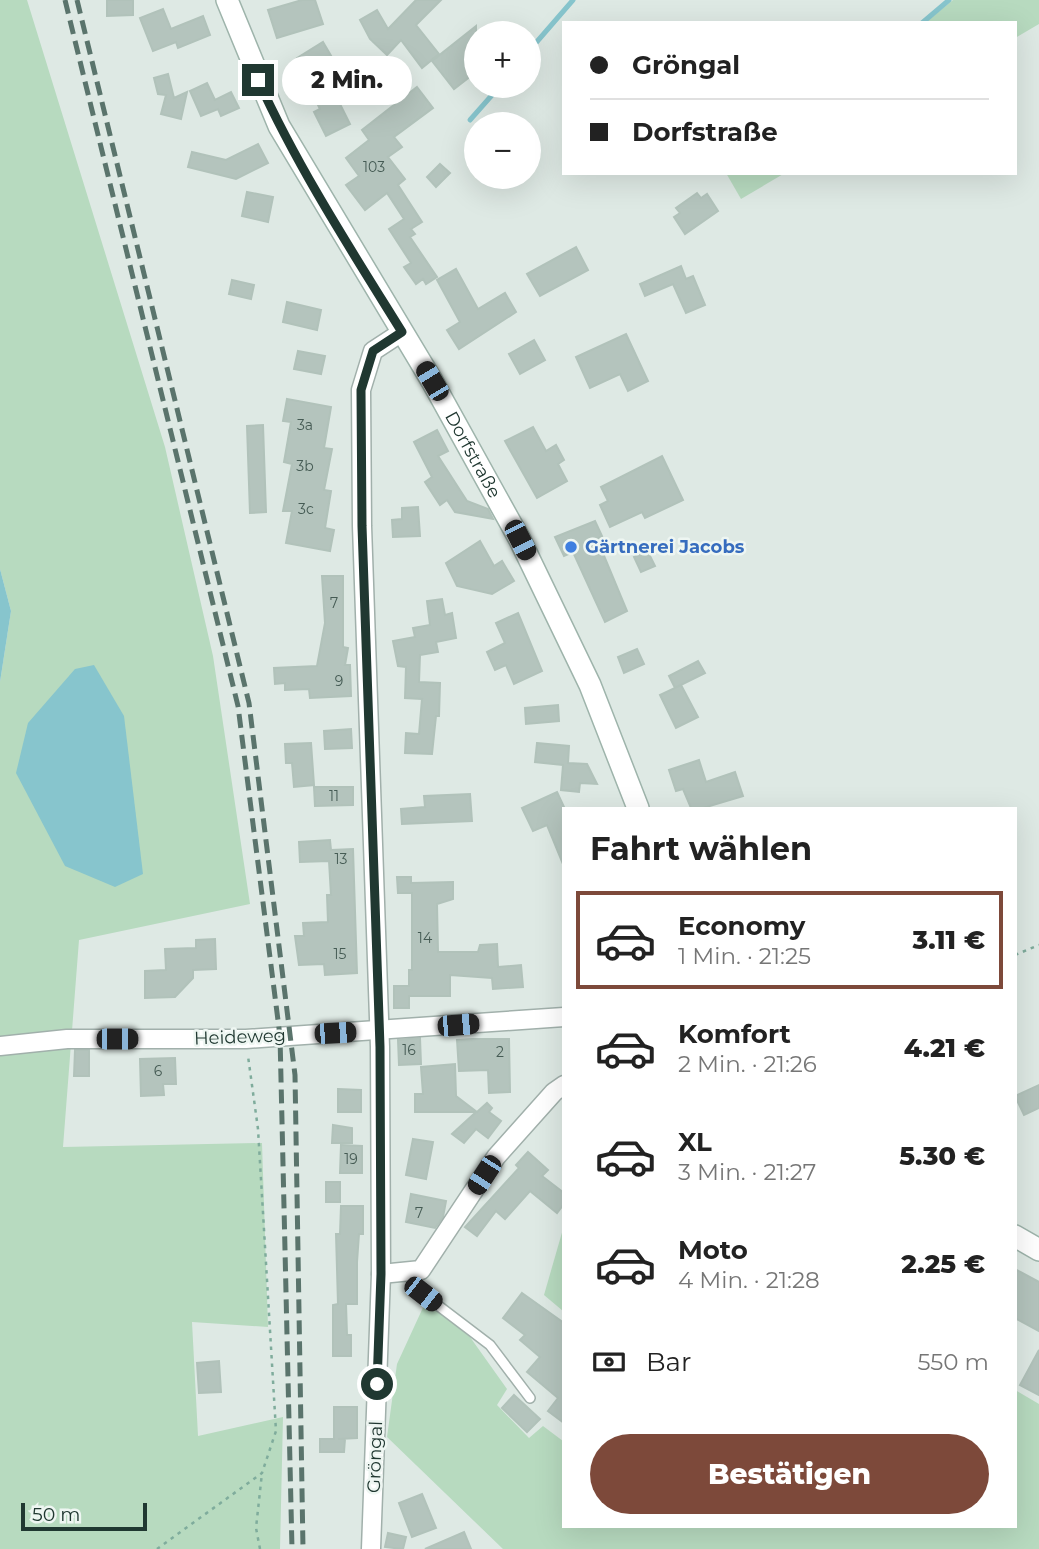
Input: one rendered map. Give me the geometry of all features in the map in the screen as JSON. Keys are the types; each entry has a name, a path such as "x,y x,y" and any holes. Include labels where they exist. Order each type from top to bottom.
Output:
{"main road":[{"name":"Dorfstraße","path":"227,0 279,126 402,332 520,540 559,618 638,807"},
{"path":"1017,1237 1039,1250"}],"street":[{"name":"Gröngal","path":"372,1549 381,1274 378,1031 361,390 373,351 402,332"},
{"name":"Heideweg","path":"0,1046 67,1039 246,1039 562,1017"},
{"path":"381,1274 421,1270 496,1157 554,1091 562,1086"}],"lane":[{"path":"411,1271 423,1294 490,1345 530,1398"}],"path":[{"path":"1017,954 1039,945"},
{"path":"246,1039 258,1129 276,1432 262,1472 256,1528 260,1549"},
{"path":"157,1549 262,1472"}],"green space":[{"path":"0,0 27,0 165,447 213,656 250,904 79,940 63,1147 262,1143 268,1327 192,1322 198,1436 283,1417 280,1549 0,1549 0,682 11,611 0,569"},
{"path":"953,0 1039,0 1039,24 1017,37 1017,21 927,21"},
{"path":"727,175 782,175 741,199"},
{"path":"562,1232 562,1310 544,1295"},
{"path":"426,1301 470,1337 507,1389 497,1405 529,1438 543,1426 562,1440 562,1528 1017,1528 1017,1391 1039,1404 1039,1549 503,1549 387,1437 397,1364"}],"water":[{"path":"0,569 11,611 0,682"},
{"path":"94,665 124,716 143,874 115,887 65,866 16,773 28,723 75,669"}],"building":[{"path":"107,0 133,0 133,15 107,16"},
{"path":"302,0 315,0 323,24 277,38 268,10"},
{"path":"416,0 441,0 416,25 439,54 422,68 401,40 387,55 370,39 360,20 377,10 388,29"},
{"path":"163,9 171,29 203,16 210,35 178,48 176,42 153,51 140,18"},
{"path":"464,36 464,81 454,89 432,61"},
{"path":"323,42 337,66 325,74 350,124 326,136 314,112 320,109 316,101 321,98 297,58"},
{"path":"168,74 174,98 187,92 181,119 161,114 166,95 158,94 154,78"},
{"path":"207,83 215,100 231,92 239,108 221,116 218,109 201,116 190,91"},
{"path":"417,87 433,108 394,137 402,147 388,157 405,179 398,185 422,222 411,229 415,234 410,237 437,277 426,284 423,279 416,284 404,267 411,263 389,229 404,219 387,193 365,210 346,185 359,176 346,158 369,140 362,130"},
{"path":"258,144 268,163 236,179 188,167 192,152 226,160"},
{"path":"440,164 450,173 436,187 427,177"},
{"path":"247,192 273,197 268,222 242,216"},
{"path":"697,193 701,198 707,194 718,211 685,234 674,217 680,213 676,208"},
{"path":"576,247 588,270 540,296 527,274"},
{"path":"681,266 686,279 693,276 705,305 686,313 673,284 645,296 640,284"},
{"path":"456,269 478,309 505,293 516,312 459,349 447,330 460,322 437,280"},
{"path":"232,280 254,285 251,299 229,294"},
{"path":"287,302 321,310 317,330 283,322"},
{"path":"626,334 648,381 628,391 620,374 590,388 576,357"},
{"path":"534,340 545,360 520,374 509,354"},
{"path":"298,351 325,356 321,374 294,369"},
{"path":"287,399 331,407 324,448 332,449 324,490 331,491 325,528 334,530 330,551 286,543 292,511 283,511 292,464 284,462 291,422 283,421"},
{"path":"263,425 266,512 250,513 247,426"},
{"path":"533,427 546,451 556,445 564,460 558,464 567,481 537,498 505,441"},
{"path":"437,430 448,451 438,456 467,501 488,509 493,519 455,512 447,500 440,505 425,482 432,477 414,442"},
{"path":"662,456 683,500 645,518 642,512 610,527 600,505 608,501 601,487"},
{"path":"418,507 420,536 393,537 392,520 402,519 402,508"},
{"path":"595,521 602,536 597,539 627,611 605,622 573,552 564,556 555,537"},
{"path":"480,541 494,566 502,561 514,581 492,594 457,586 446,563"},
{"path":"647,550 655,566 641,572 634,557"},
{"path":"322,576 343,576 343,647 348,648 345,665 350,665 351,696 310,698 309,689 285,690 285,683 275,684 274,668 317,666 325,623"},
{"path":"442,599 445,615 452,613 456,638 436,642 438,652 420,655 419,682 440,683 439,716 436,716 432,754 405,753 406,733 419,734 422,699 405,698 406,667 398,666 393,641 415,637 413,628 430,625 427,601"},
{"path":"518,613 542,671 514,684 506,665 495,670 487,652 505,643 496,623"},
{"path":"637,649 644,664 624,673 618,657"},
{"path":"698,661 705,673 675,688 669,676"},
{"path":"681,685 698,717 676,728 660,695"},
{"path":"558,705 559,721 526,724 525,708"},
{"path":"351,729 352,748 325,749 324,731"},
{"path":"311,743 314,785 294,787 292,763 286,763 285,744"},
{"path":"537,743 569,746 568,763 587,764 597,784 580,783 579,792 561,790 563,765 535,762"},
{"path":"699,760 706,782 735,772 743,796 706,807 691,807 683,789 676,791 669,770"},
{"path":"314,787 353,787 353,805 315,806"},
{"path":"557,792 564,807 562,862 547,825 533,831 522,808"},
{"path":"470,794 472,821 402,824 401,809 425,807 424,796"},
{"path":"330,840 331,850 353,849 357,973 325,975 324,964 299,965 295,936 304,936 303,923 328,922 327,895 331,895 329,861 300,862 299,842"},
{"path":"397,877 411,877 411,883 453,882 453,899 437,904 438,952 478,952 480,945 497,944 498,967 521,965 523,987 493,989 492,978 450,975 450,996 409,996 409,1008 394,1008 394,986 409,986 409,970 412,970 412,893 398,893"},
{"path":"215,939 216,969 193,970 193,978 175,997 145,998 145,971 166,970 165,949 196,948 196,940"},
{"path":"420,1038 421,1064 399,1065 398,1040"},
{"path":"509,1039 510,1092 489,1093 488,1070 459,1071 457,1040"},
{"path":"75,1050 89,1050 89,1076 74,1076"},
{"path":"175,1058 176,1084 163,1084 164,1095 141,1096 140,1059"},
{"path":"455,1064 456,1096 477,1112 487,1103 492,1108 489,1112 501,1121 488,1138 476,1129 464,1143 452,1134 476,1112 415,1112 415,1094 423,1094 421,1067"},
{"path":"1039,1085 1039,1108 1024,1115 1017,1095"},
{"path":"338,1089 361,1090 361,1112 338,1112"},
{"path":"333,1125 352,1128 352,1143 332,1143"},
{"path":"413,1139 433,1142 426,1179 406,1175"},
{"path":"341,1145 362,1146 362,1173 340,1173"},
{"path":"528,1152 548,1170 542,1176 562,1191 562,1207 557,1213 530,1191 505,1219 496,1211 477,1236 465,1227 519,1168 516,1165"},
{"path":"326,1182 340,1182 340,1202 326,1202"},
{"path":"411,1194 446,1201 443,1217 435,1228 406,1222"},
{"path":"341,1206 363,1206 363,1234 359,1234 357,1262 357,1304 346,1304 351,1356 333,1356 333,1305 338,1304 336,1234 340,1234"},
{"path":"1017,1270 1039,1282 1039,1331 1017,1319"},
{"path":"522,1293 562,1322 562,1422 548,1411 558,1398 527,1372 540,1357 520,1340 525,1335 503,1318"},
{"path":"1039,1350 1039,1395 1020,1385"},
{"path":"219,1361 221,1392 199,1393 197,1363"},
{"path":"514,1395 540,1419 527,1432 502,1408"},
{"path":"334,1407 357,1407 357,1438 338,1439 345,1439 344,1452 320,1452 320,1439 334,1439"},
{"path":"422,1494 436,1528 412,1537 399,1503"},
{"path":"464,1532 471,1549 425,1549"},
{"path":"388,1533 406,1537 403,1549 385,1547"}],"waterway":[{"path":"541,37 573,0"},
{"path":"924,21 949,0"},
{"path":"477,112 489,98"}],"railway":[{"path":"65,0 238,706 280,1036 292,1549"},
{"path":"77,0 249,703 295,1075 303,1549"}],"place":[{"name":"Gärtnerei Jacobs","path":"571,547"}],"route":[{"path":"258,80 279,126 320,199 402,332 373,351 361,390 362,526 373,775 380,1047 381,1274 377,1384"}]}
